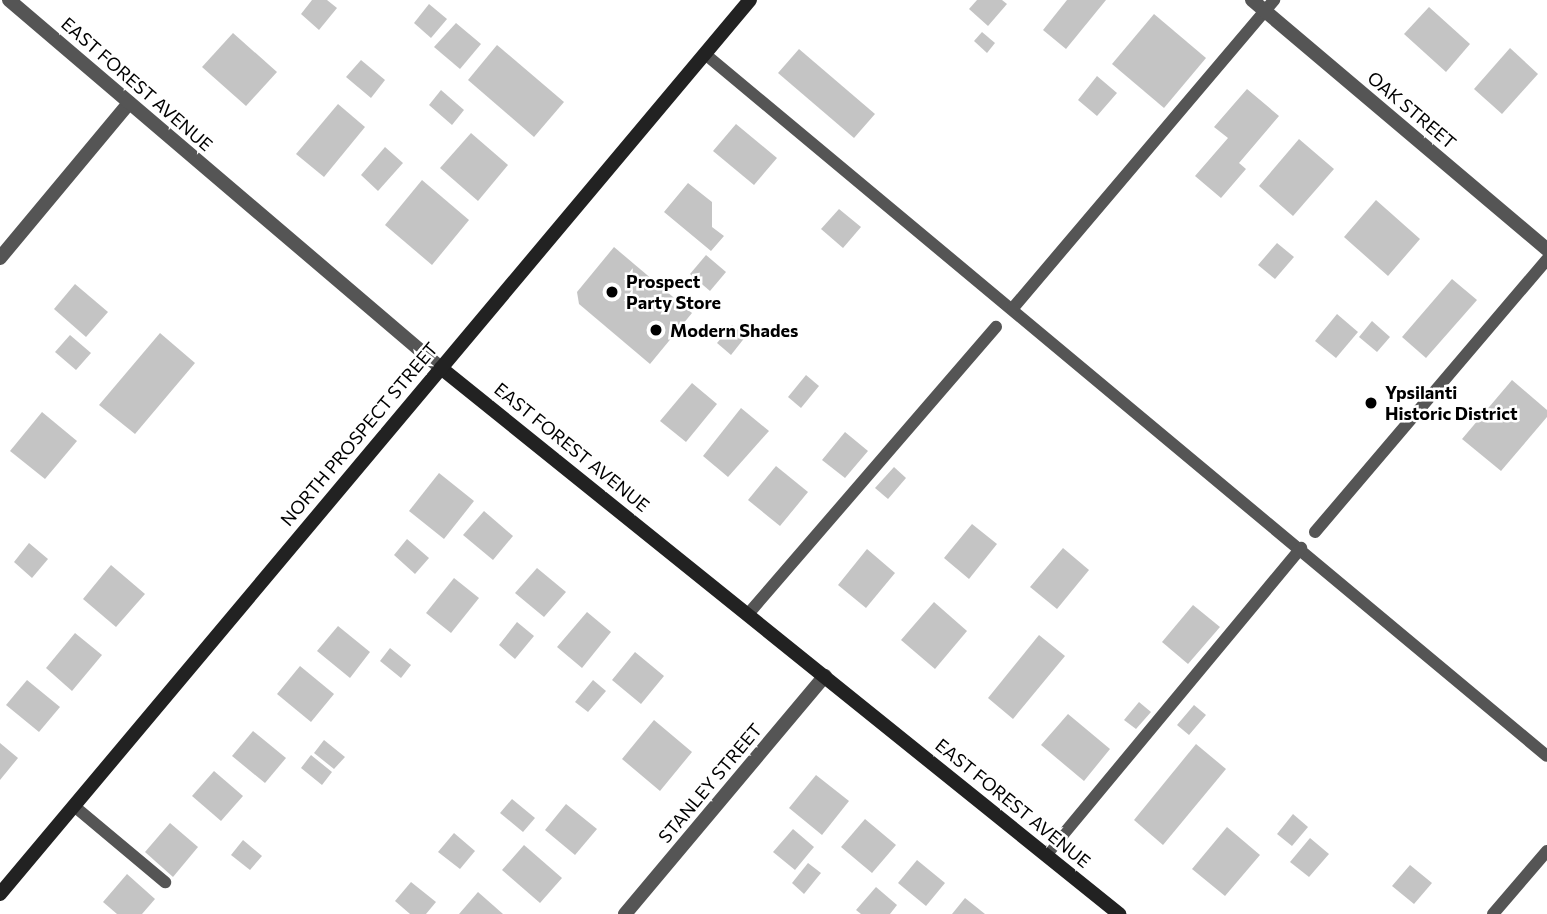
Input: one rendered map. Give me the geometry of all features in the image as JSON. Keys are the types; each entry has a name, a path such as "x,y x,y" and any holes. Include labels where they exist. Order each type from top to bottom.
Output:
{"main road":[{"name":"NORTH PROSPECT STREET","path":"0,894 750,0"},
{"name":"EAST FOREST AVENUE","path":"441,368 750,613 1119,914"}],"street":[{"name":"EAST FOREST AVENUE","path":"9,0 441,368"},
{"name":"OAK STREET","path":"1252,0 1270,6 1547,249"},
{"path":"0,258 129,103"},
{"name":"STANLEY STREET","path":"625,914 825,676"}],"lane":[{"path":"1013,308 1270,6"},
{"path":"705,54 1301,548 1547,756"},
{"path":"1315,532 1547,259"},
{"path":"750,613 996,327"},
{"path":"1047,854 1301,548"},
{"path":"74,806 165,881"},
{"path":"1493,914 1547,851"}],"building":[{"path":"312,0 327,0 337,8 319,30 301,14"},
{"path":"977,0 1002,0 1007,4 988,26 969,9"},
{"path":"1067,0 1106,0 1066,49 1043,30"},
{"path":"429,4 447,19 431,38 414,23"},
{"path":"1429,7 1470,44 1446,72 1404,34"},
{"path":"1154,14 1206,58 1164,108 1112,64"},
{"path":"456,23 481,44 460,69 434,47"},
{"path":"982,32 995,43 987,53 974,41"},
{"path":"233,33 277,72 246,106 202,67"},
{"path":"497,45 564,102 534,137 468,80"},
{"path":"1510,48 1538,74 1502,114 1474,89"},
{"path":"799,49 875,114 854,138 778,73"},
{"path":"361,60 385,80 371,98 346,77"},
{"path":"1097,76 1117,93 1097,116 1078,100"},
{"path":"1247,89 1279,116 1239,163 1246,169 1221,198 1195,176 1228,138 1214,127"},
{"path":"441,90 464,110 452,125 429,105"},
{"path":"338,104 365,127 324,177 296,154"},
{"path":"736,124 777,158 754,185 713,151"},
{"path":"471,133 508,165 478,201 440,168"},
{"path":"1299,139 1334,169 1293,216 1259,186"},
{"path":"385,147 403,163 378,191 361,175"},
{"path":"422,180 469,220 432,265 385,225"},
{"path":"688,183 712,202 712,227 724,236 711,251 664,212"},
{"path":"1376,200 1420,239 1388,276 1344,237"},
{"path":"839,209 861,227 843,248 821,229"},
{"path":"1277,243 1294,257 1275,279 1258,265"},
{"path":"614,247 692,313 650,364 579,304 577,292"},
{"path":"706,255 726,272 710,291 690,274"},
{"path":"1452,279 1477,300 1426,358 1402,337"},
{"path":"75,284 108,312 86,337 54,309"},
{"path":"1337,314 1358,332 1336,358 1315,341"},
{"path":"1372,321 1390,337 1377,352 1359,337"},
{"path":"732,325 746,336 731,355 717,343"},
{"path":"160,333 195,363 135,434 99,405"},
{"path":"70,335 91,353 76,370 55,352"},
{"path":"806,375 819,386 801,408 788,397"},
{"path":"1512,380 1547,410 1547,417 1501,471 1462,439"},
{"path":"692,383 717,404 686,442 660,421"},
{"path":"741,408 769,431 728,477 703,456"},
{"path":"42,412 77,441 45,479 10,451"},
{"path":"845,432 868,451 845,478 822,460"},
{"path":"776,466 808,492 780,526 748,500"},
{"path":"894,467 906,478 888,499 875,488"},
{"path":"439,473 474,501 444,539 409,511"},
{"path":"484,511 513,536 493,560 463,535"},
{"path":"972,524 997,544 969,579 944,558"},
{"path":"407,539 429,558 415,574 394,555"},
{"path":"29,543 48,559 32,578 14,562"},
{"path":"1063,548 1089,570 1057,609 1030,587"},
{"path":"867,549 895,573 866,608 838,585"},
{"path":"111,565 145,594 116,627 83,599"},
{"path":"537,568 566,592 544,617 515,593"},
{"path":"454,578 479,598 451,633 426,613"},
{"path":"934,602 967,631 935,669 901,640"},
{"path":"1193,605 1220,627 1188,664 1162,642"},
{"path":"587,612 611,632 582,668 557,647"},
{"path":"517,622 534,636 515,659 499,645"},
{"path":"338,626 370,652 350,678 317,651"},
{"path":"75,633 102,655 72,691 46,668"},
{"path":"1039,635 1065,656 1013,719 988,698"},
{"path":"390,648 411,665 401,678 380,661"},
{"path":"635,652 664,676 641,704 612,680"},
{"path":"300,666 334,694 311,722 277,694"},
{"path":"27,680 60,707 39,732 6,705"},
{"path":"593,680 606,691 588,712 575,702"},
{"path":"1139,702 1151,712 1136,729 1124,720"},
{"path":"1194,705 1206,715 1189,735 1177,725"},
{"path":"1068,714 1110,749 1084,781 1041,745"},
{"path":"654,720 692,752 660,791 622,759"},
{"path":"253,731 286,758 265,783 232,756"},
{"path":"324,740 345,757 334,769 314,753"},
{"path":"0,743 18,758 0,780"},
{"path":"1196,744 1226,769 1163,845 1134,820"},
{"path":"311,755 332,772 322,785 301,768"},
{"path":"214,771 243,796 221,821 192,796"},
{"path":"816,775 849,801 822,835 789,808"},
{"path":"512,799 535,818 523,832 500,813"},
{"path":"566,804 597,829 575,855 545,830"},
{"path":"1293,814 1308,827 1292,846 1277,834"},
{"path":"865,819 896,845 872,873 841,847"},
{"path":"170,823 198,847 173,877 145,852"},
{"path":"1227,827 1260,855 1225,896 1192,869"},
{"path":"793,829 814,847 795,870 773,852"},
{"path":"454,833 475,851 460,869 438,852"},
{"path":"1310,838 1329,854 1309,877 1290,862"},
{"path":"243,840 262,856 250,870 231,855"},
{"path":"524,845 562,878 540,903 502,870"},
{"path":"917,860 945,883 926,906 898,883"},
{"path":"808,863 821,873 804,894 792,883"},
{"path":"1410,865 1432,883 1414,904 1392,886"},
{"path":"127,874 155,899 142,914 117,914 103,902"},
{"path":"411,882 436,902 426,914 410,914 395,901"},
{"path":"876,887 897,905 890,914 861,914 856,910"},
{"path":"478,892 503,914 459,914"},
{"path":"965,898 985,914 952,914"}],"place":[{"name":"Prospect Party Store","path":"612,292"},
{"name":"Modern Shades","path":"656,330"},
{"name":"Ypsilanti Historic District","path":"1371,403"}]}
